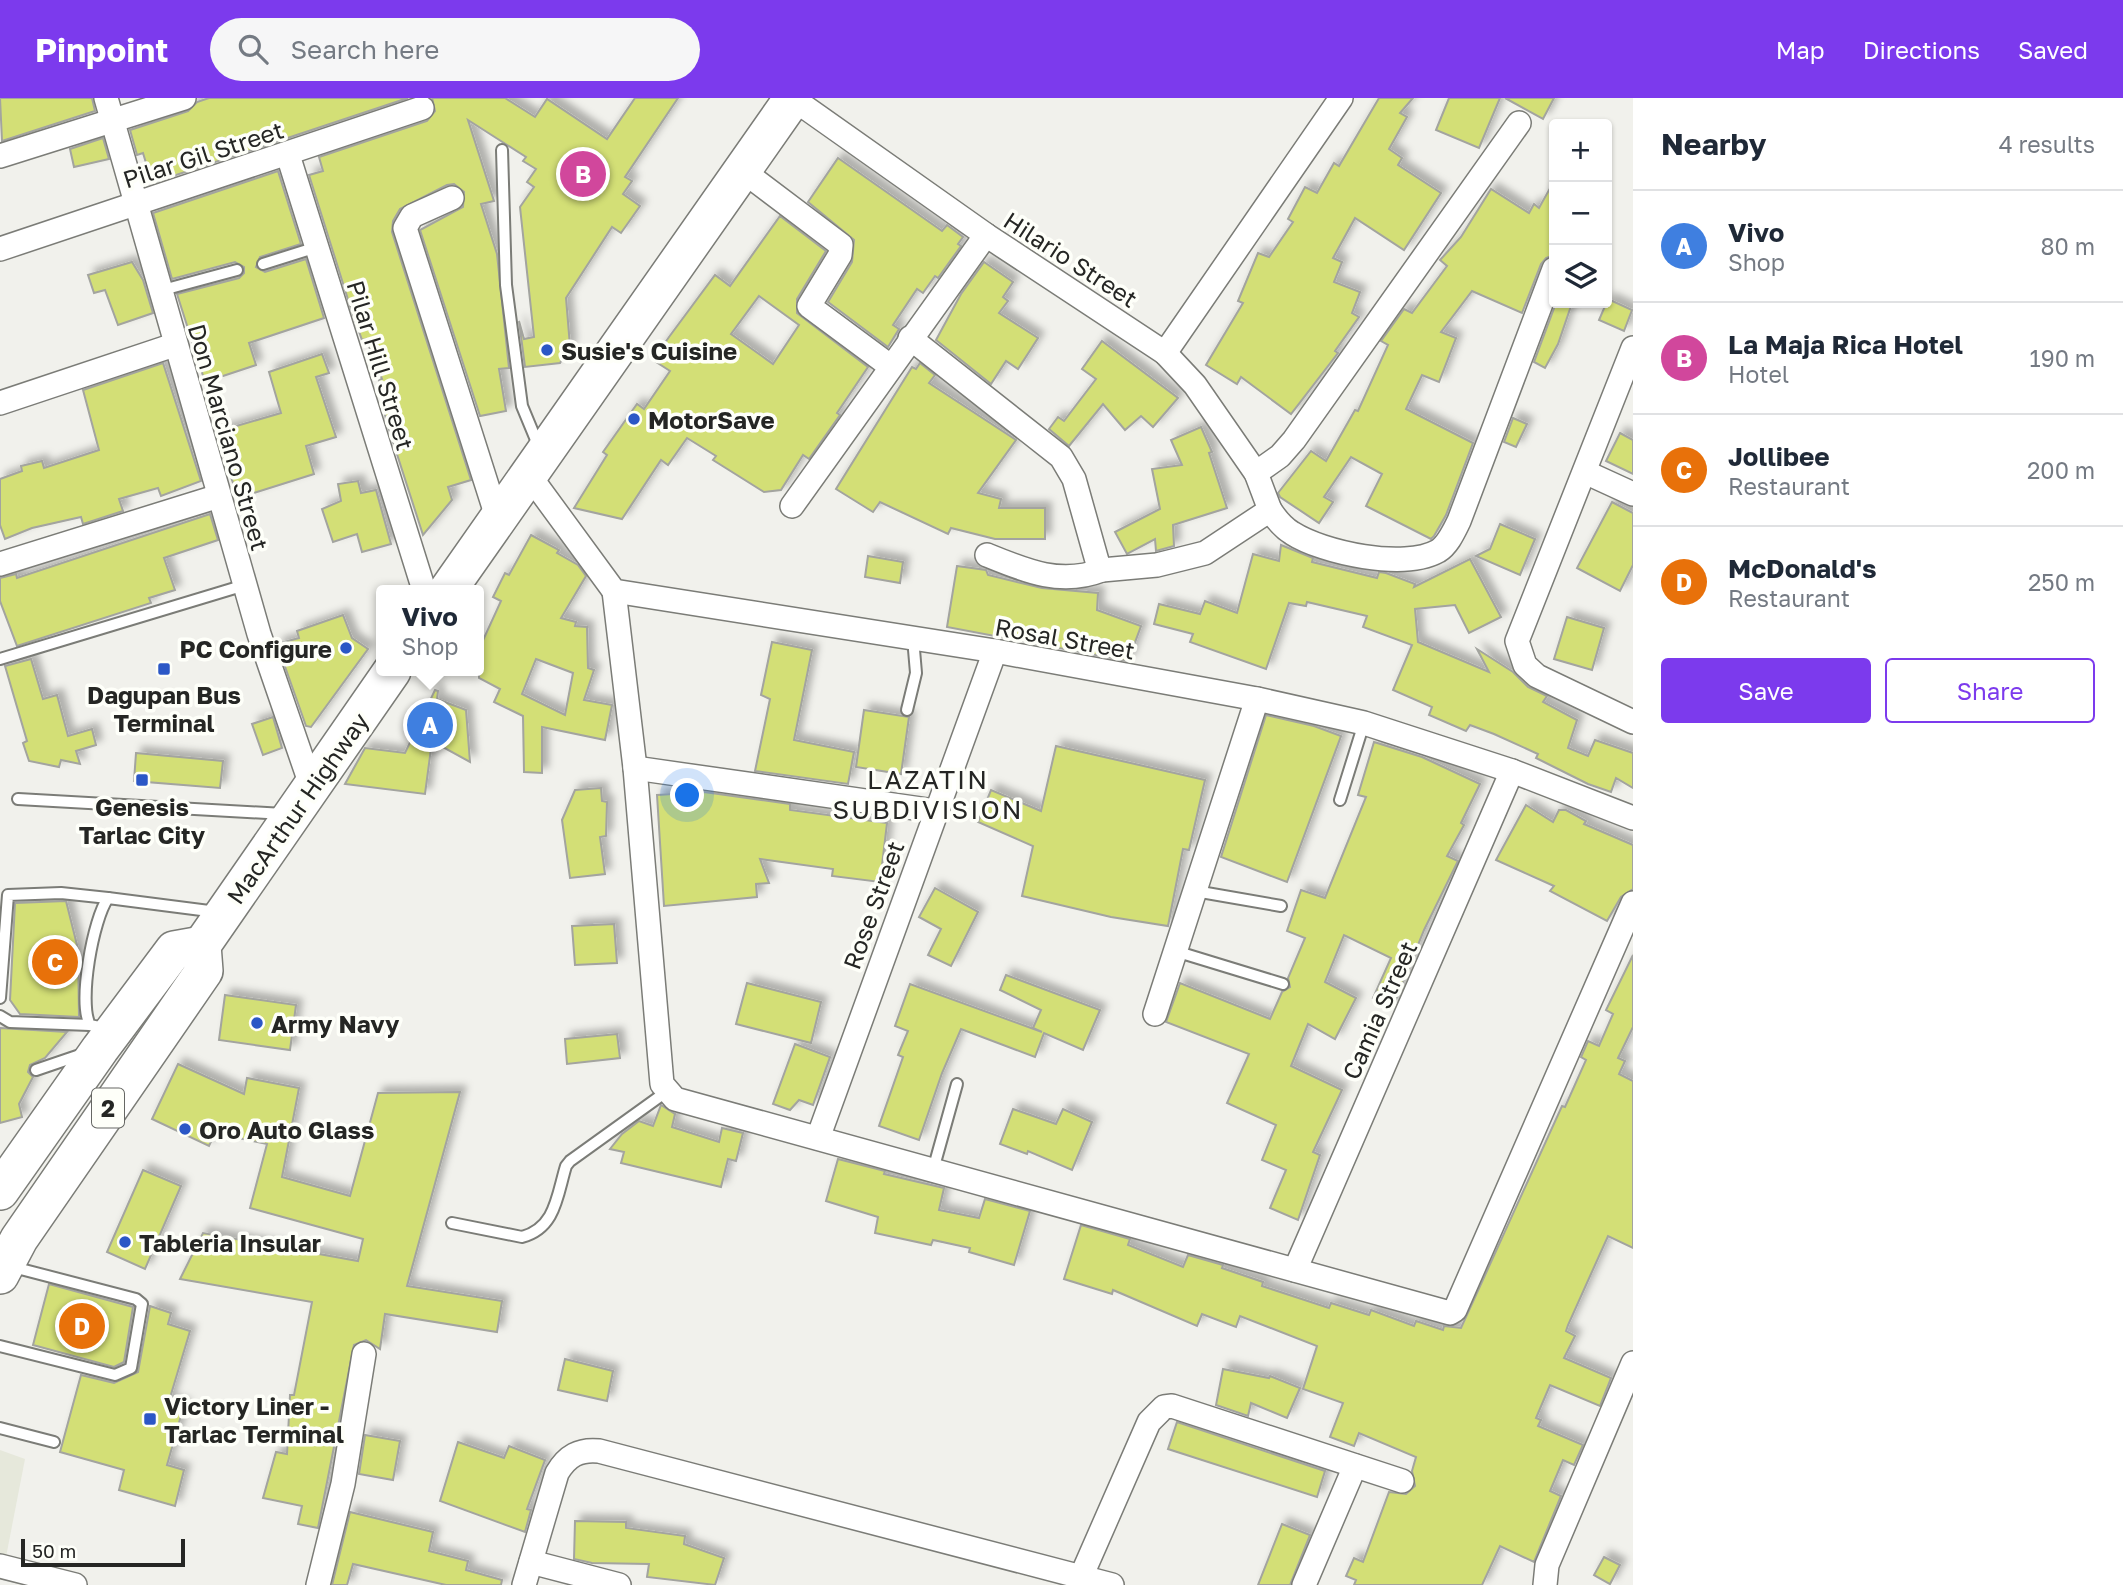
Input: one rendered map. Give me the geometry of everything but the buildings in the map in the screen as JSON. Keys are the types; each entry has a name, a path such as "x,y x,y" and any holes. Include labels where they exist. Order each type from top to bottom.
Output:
{"highway":[{"path":"452,585 793,98"},
{"name":"MacArthur Highway","path":"2,1269 49,1195 204,971 202,945 389,676"},
{"name":"2","path":"0,1191 15,1155 101,1034 174,950 202,945"}],"street":[{"name":"Don Marciano Street","path":"106,98 174,345 245,585 302,802"},
{"path":"0,156 184,98"},
{"name":"Hilario Street","path":"793,98 986,235 1165,353 1195,385 1256,473 1270,510"},
{"path":"1165,353 1341,98"},
{"name":"Pilar Gil Street","path":"0,249 288,155 422,108"},
{"path":"1256,473 1280,456 1294,440 1519,123"},
{"name":"Pilar Hill Street","path":"288,155 422,585"},
{"path":"743,171 841,245 840,255 809,306 890,366"},
{"path":"452,198 412,216 405,228 498,520"},
{"path":"792,506 986,235"},
{"path":"986,555 1030,572 1070,579 1102,570 1157,565 1205,553 1270,510 1290,533 1337,551 1382,559 1411,559 1438,551 1451,538 1460,521 1549,282"},
{"path":"910,338 1061,457 1074,479 1099,568 1102,570"},
{"path":"0,403 174,345"},
{"path":"1633,348 1517,641 1525,665 1537,676 1633,722"},
{"path":"536,466 614,591 635,768 662,1084 666,1092 675,1099 1437,1311 1455,1310 1633,903"},
{"path":"1585,472 1633,494"},
{"path":"0,564 219,496"},
{"name":"Rosal Street","path":"614,591 995,651 1257,699 1364,723 1512,771 1633,818"},
{"name":"Rose Street","path":"818,1138 995,651"},
{"path":"1155,1014 1257,699"},
{"path":"635,768 935,811"},
{"name":"Camia Street","path":"1295,1270 1512,771"},
{"path":"318,1585 344,1484 364,1354"},
{"path":"1545,1585 1547,1565 1633,1363"},
{"path":"1081,1577 1149,1422 1164,1407 1172,1406 1402,1481"},
{"path":"524,1585 556,1474 563,1462 584,1449 1112,1585"},
{"path":"1304,1585 1355,1466"},
{"path":"531,1562 619,1585"},
{"path":"0,1566 52,1582 75,1585"}],"lane":[{"path":"502,150 510,312 522,406 536,466"},
{"path":"263,264 317,247"},
{"path":"159,291 237,270"},
{"path":"0,659 245,585"},
{"path":"907,710 916,673 913,638"},
{"path":"1340,800 1364,723"},
{"path":"18,799 302,802"},
{"path":"1195,891 1281,906"},
{"path":"0,998 8,895 61,893 223,914"},
{"path":"101,1034 85,1010 96,921 108,898"},
{"path":"1175,951 1283,984"},
{"path":"0,1016 10,1022 101,1034"},
{"path":"36,1070 101,1034"},
{"path":"933,1170 957,1084"},
{"path":"452,1223 522,1237 531,1234 551,1217 566,1166 570,1161 666,1092"},
{"path":"0,1346 116,1375 125,1373 131,1368 142,1304 136,1300 2,1269"},
{"path":"0,1428 54,1442"}],"shaded area":[{"path":"0,1450 25,1459 6,1557 0,1555"}],"place":[{"name":"La Maja Rica Hotel","path":"583,174"},
{"name":"Susie's Cuisine","path":"547,350"},
{"name":"MotorSave","path":"634,419"},
{"name":"PC Configure","path":"346,648"},
{"name":"Dagupan Bus Terminal","path":"164,669"},
{"name":"Vivo","path":"430,725"},
{"name":"Genesis Tarlac City","path":"142,780"},
{"name":"Jollibee","path":"55,962"},
{"name":"Army Navy","path":"257,1023"},
{"name":"Oro Auto Glass","path":"185,1129"},
{"name":"Tableria Insular","path":"125,1242"},
{"name":"McDonald's","path":"82,1326"},
{"name":"Victory Liner - Tarlac Terminal","path":"150,1419"}],"district":[{"name":"LAZATIN SUBDIVISION","path":"928,794"}]}
